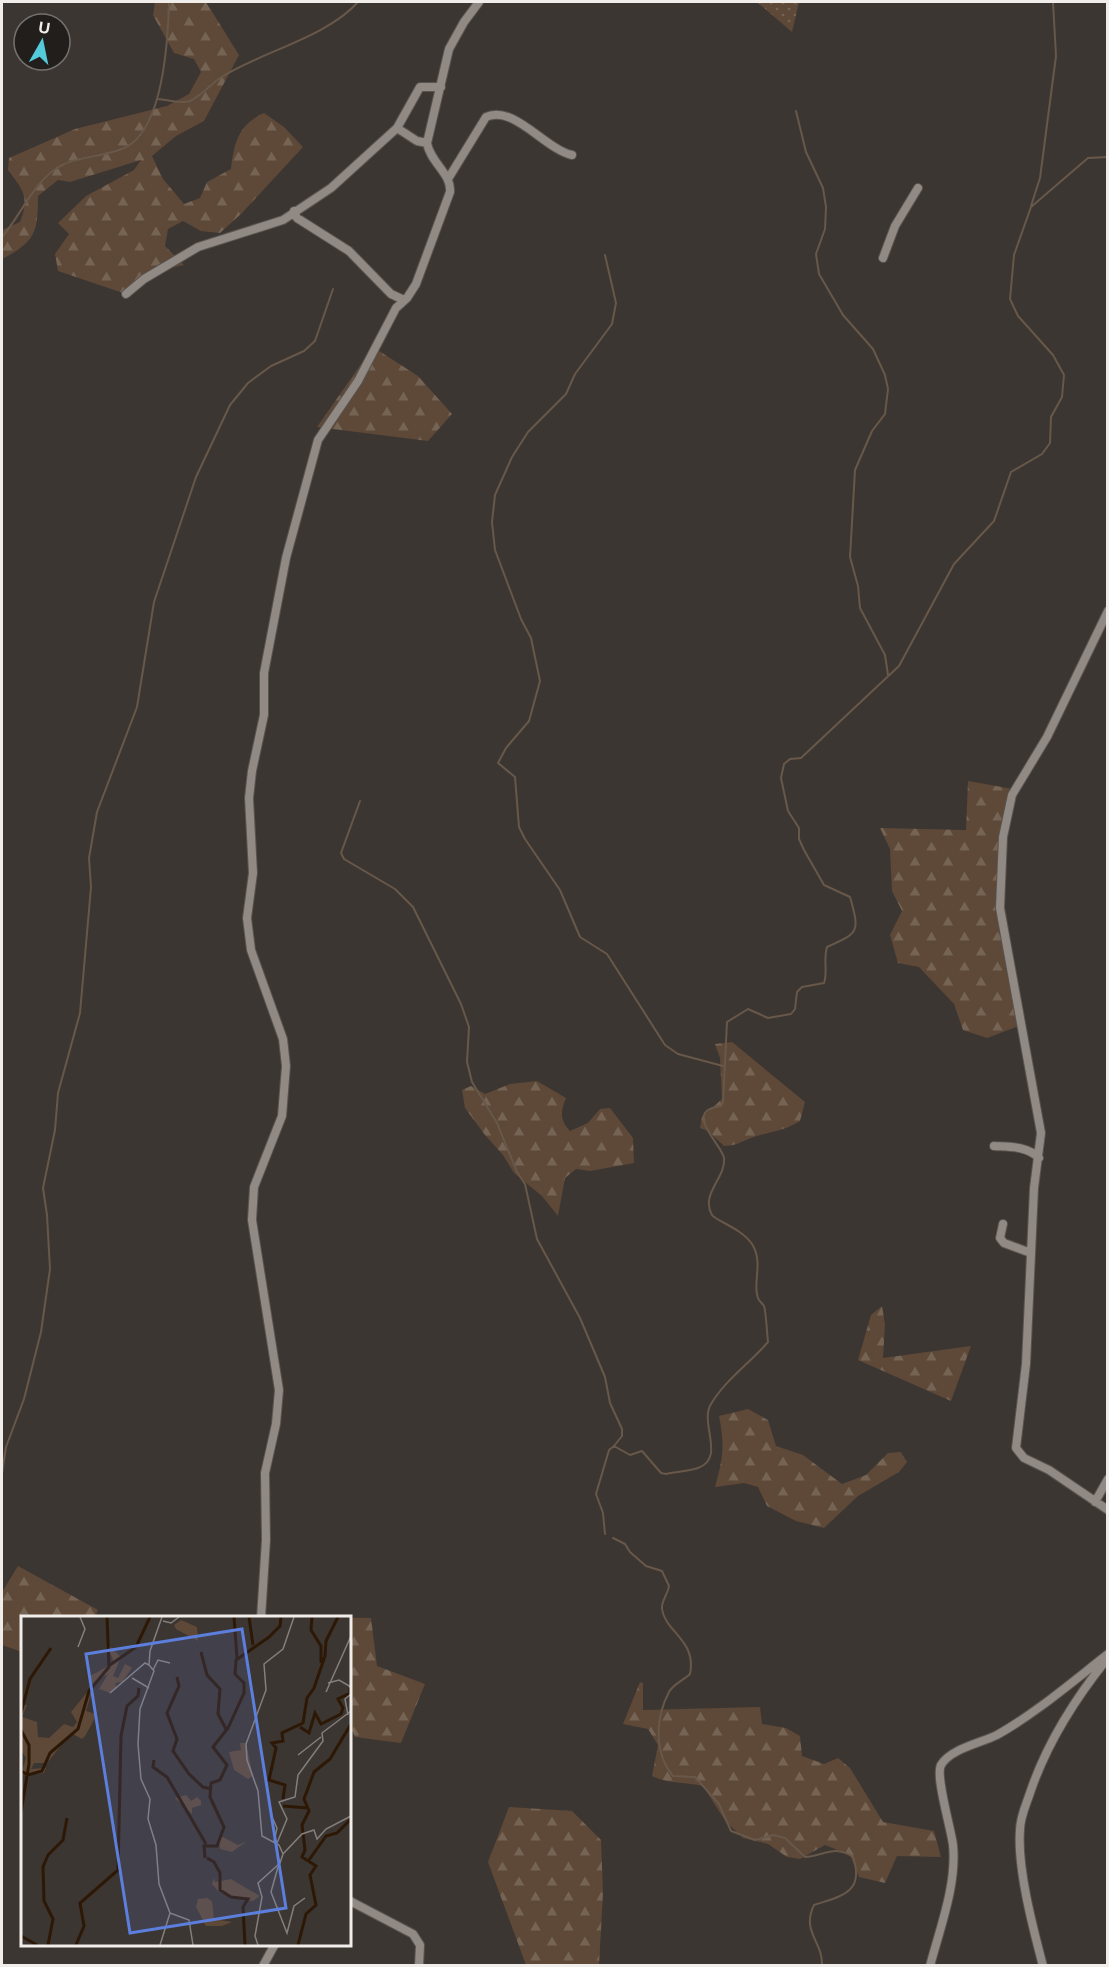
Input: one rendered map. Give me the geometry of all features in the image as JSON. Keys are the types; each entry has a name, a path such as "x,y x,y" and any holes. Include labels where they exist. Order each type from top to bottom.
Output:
{"street":[{"path":"261,1616 266,1540 265,1473 276,1424 279,1390 251,1203 262,1166 280,1126 286,1066 285,1052 275,1012 248,934 247,918 253,873 249,798 264,715 264,673 286,558 321,434 363,374 392,314 417,284 450,192 448,179 431,157 427,143 449,50 464,22 479,2"},
{"path":"126,294 183,254 210,242 271,225 331,188 397,128 420,87 441,87"},
{"path":"448,179 486,117 491,115 512,117 560,152 572,155"},
{"path":"397,128 417,141 427,143"},
{"path":"883,258 897,222 918,188"},
{"path":"294,211 297,218 349,251 365,264 391,294 404,300"},
{"path":"1107,611 1047,737 1012,795 1003,837 1000,908 1041,1133 1031,1253 1026,1364 1016,1448 1024,1458 1049,1470 1107,1510"},
{"path":"994,1146 1032,1151 1039,1158"},
{"path":"1003,1224 1000,1238 1004,1243 1031,1253"},
{"path":"1095,1502 1107,1479"},
{"path":"930,1965 953,1868 949,1815 939,1772 942,1763 952,1755 998,1734 1039,1707 1107,1656"},
{"path":"1043,1965 1027,1898 1019,1843 1020,1826 1039,1768 1063,1719 1107,1656"},
{"path":"351,1902 413,1934 420,1945 419,1965"},
{"path":"263,1965 274,1946"}],"green space":[{"path":"155,2 206,2 239,55 204,121 176,136 152,156 163,179 184,204 200,198 207,182 231,169 236,142 243,128 264,113 284,127 303,147 241,214 220,233 201,231 183,221 168,229 165,246 184,265 156,271 126,294 58,271 55,254 69,234 58,223 86,196 134,170 141,160 70,182 58,180 38,196 35,228 28,241 2,259 2,230 20,222 25,200 21,189 8,170 9,158 75,129 167,106 189,94 201,72 194,59 174,53 153,15"},
{"path":"757,2 799,2 792,32"},
{"path":"373,347 418,376 452,414 428,441 317,427"},
{"path":"968,781 1013,789 998,881 1021,1025 987,1038 963,1030 954,1004 919,967 898,963 890,935 902,911 892,891 890,849 880,828 966,830"},
{"path":"732,1042 805,1102 800,1121 793,1125 735,1145 724,1146 708,1131 700,1128 702,1117 722,1099 720,1058 715,1044"},
{"path":"537,1081 566,1098 562,1116 570,1131 588,1123 600,1109 610,1108 633,1138 634,1163 590,1171 576,1169 565,1178 558,1216 542,1196 514,1173 503,1155 485,1135 465,1108 462,1090 471,1086 485,1094 510,1084"},
{"path":"882,1306 885,1324 883,1358 971,1346 951,1401 858,1360 871,1315"},
{"path":"748,1409 768,1420 776,1446 803,1455 842,1484 866,1475 888,1453 901,1452 907,1462 899,1472 858,1496 824,1528 796,1521 767,1506 758,1487 744,1483 715,1487 722,1452 719,1416"},
{"path":"18,1566 98,1610 95,1616 21,1616 21,1652 2,1645 2,1592"},
{"path":"351,1618 371,1618 377,1666 425,1684 401,1743 355,1737 351,1728"},
{"path":"640,1682 643,1683 643,1710 760,1707 762,1724 786,1728 800,1736 802,1756 824,1764 838,1758 850,1768 883,1822 934,1831 941,1857 897,1856 885,1883 859,1877 850,1855 825,1845 800,1859 787,1857 768,1844 743,1838 726,1822 703,1786 670,1782 652,1776 658,1745 648,1729 623,1724"},
{"path":"509,1807 572,1811 601,1840 603,1893 599,1965 526,1965 488,1862"}],"waterway":[{"path":"2,237 35,189 51,172 67,163 122,149 136,140 147,124 161,83 165,61 169,2"},
{"path":"158,99 190,101 236,69 329,25 345,15 358,2"},
{"path":"1031,206 1040,178 1056,56 1053,2"},
{"path":"796,111 806,152 823,188 826,207 825,229 816,254 819,274 843,315 873,349 885,375 888,389 885,414 872,431 855,470 850,557 858,586 860,608 885,655 888,675"},
{"path":"605,1534 603,1513 596,1494 609,1450 614,1446 630,1455 642,1451 661,1473 666,1474 698,1468 706,1463 711,1448 708,1421 711,1404 723,1387 768,1342 765,1309 758,1299 756,1286 758,1265 752,1244 736,1229 714,1217 709,1207 711,1193 724,1165 724,1158 707,1129 704,1114 710,1109 721,1106 723,1102 727,1022 748,1009 768,1018 791,1014 795,1009 797,992 802,987 824,983 827,947 846,938 856,925 850,897 824,885 799,839 799,828 788,811 781,778 784,764 790,759 801,758 899,666 954,564 994,521 1011,472 1042,454 1050,443 1051,417 1062,397 1064,375 1053,355 1018,316 1010,299 1014,255 1031,207 1088,158 1108,157"},
{"path":"605,255 616,303 612,324 575,374 566,394 528,432 512,457 495,495 492,522 495,550 521,619 531,638 540,681 529,721 506,748 498,763 515,777 519,827 560,890 580,937 607,954 665,1045 678,1054 723,1066"},
{"path":"2,1473 6,1447 24,1399 41,1332 50,1269 43,1188 55,1130 58,1093 80,1013 91,887 89,858 97,812 137,707 154,602 196,477 230,405 248,383 271,366 304,351 315,341 333,289"},
{"path":"360,801 341,853 344,859 395,889 413,907 461,1004 469,1027 467,1062 472,1082 497,1123 517,1172 525,1184 537,1239 580,1318 605,1377 610,1403 622,1429 622,1436 614,1446"},
{"path":"613,1538 625,1544 630,1552 646,1566 662,1571 669,1586 662,1606 664,1617 689,1653 690,1674 669,1692 659,1724 662,1757 673,1776 695,1777 719,1804 731,1831 755,1840 774,1835 785,1838 805,1857 834,1851 840,1851 853,1857 856,1869 853,1886 833,1899 814,1905 811,1914 811,1930 819,1950 822,1966"}]}
